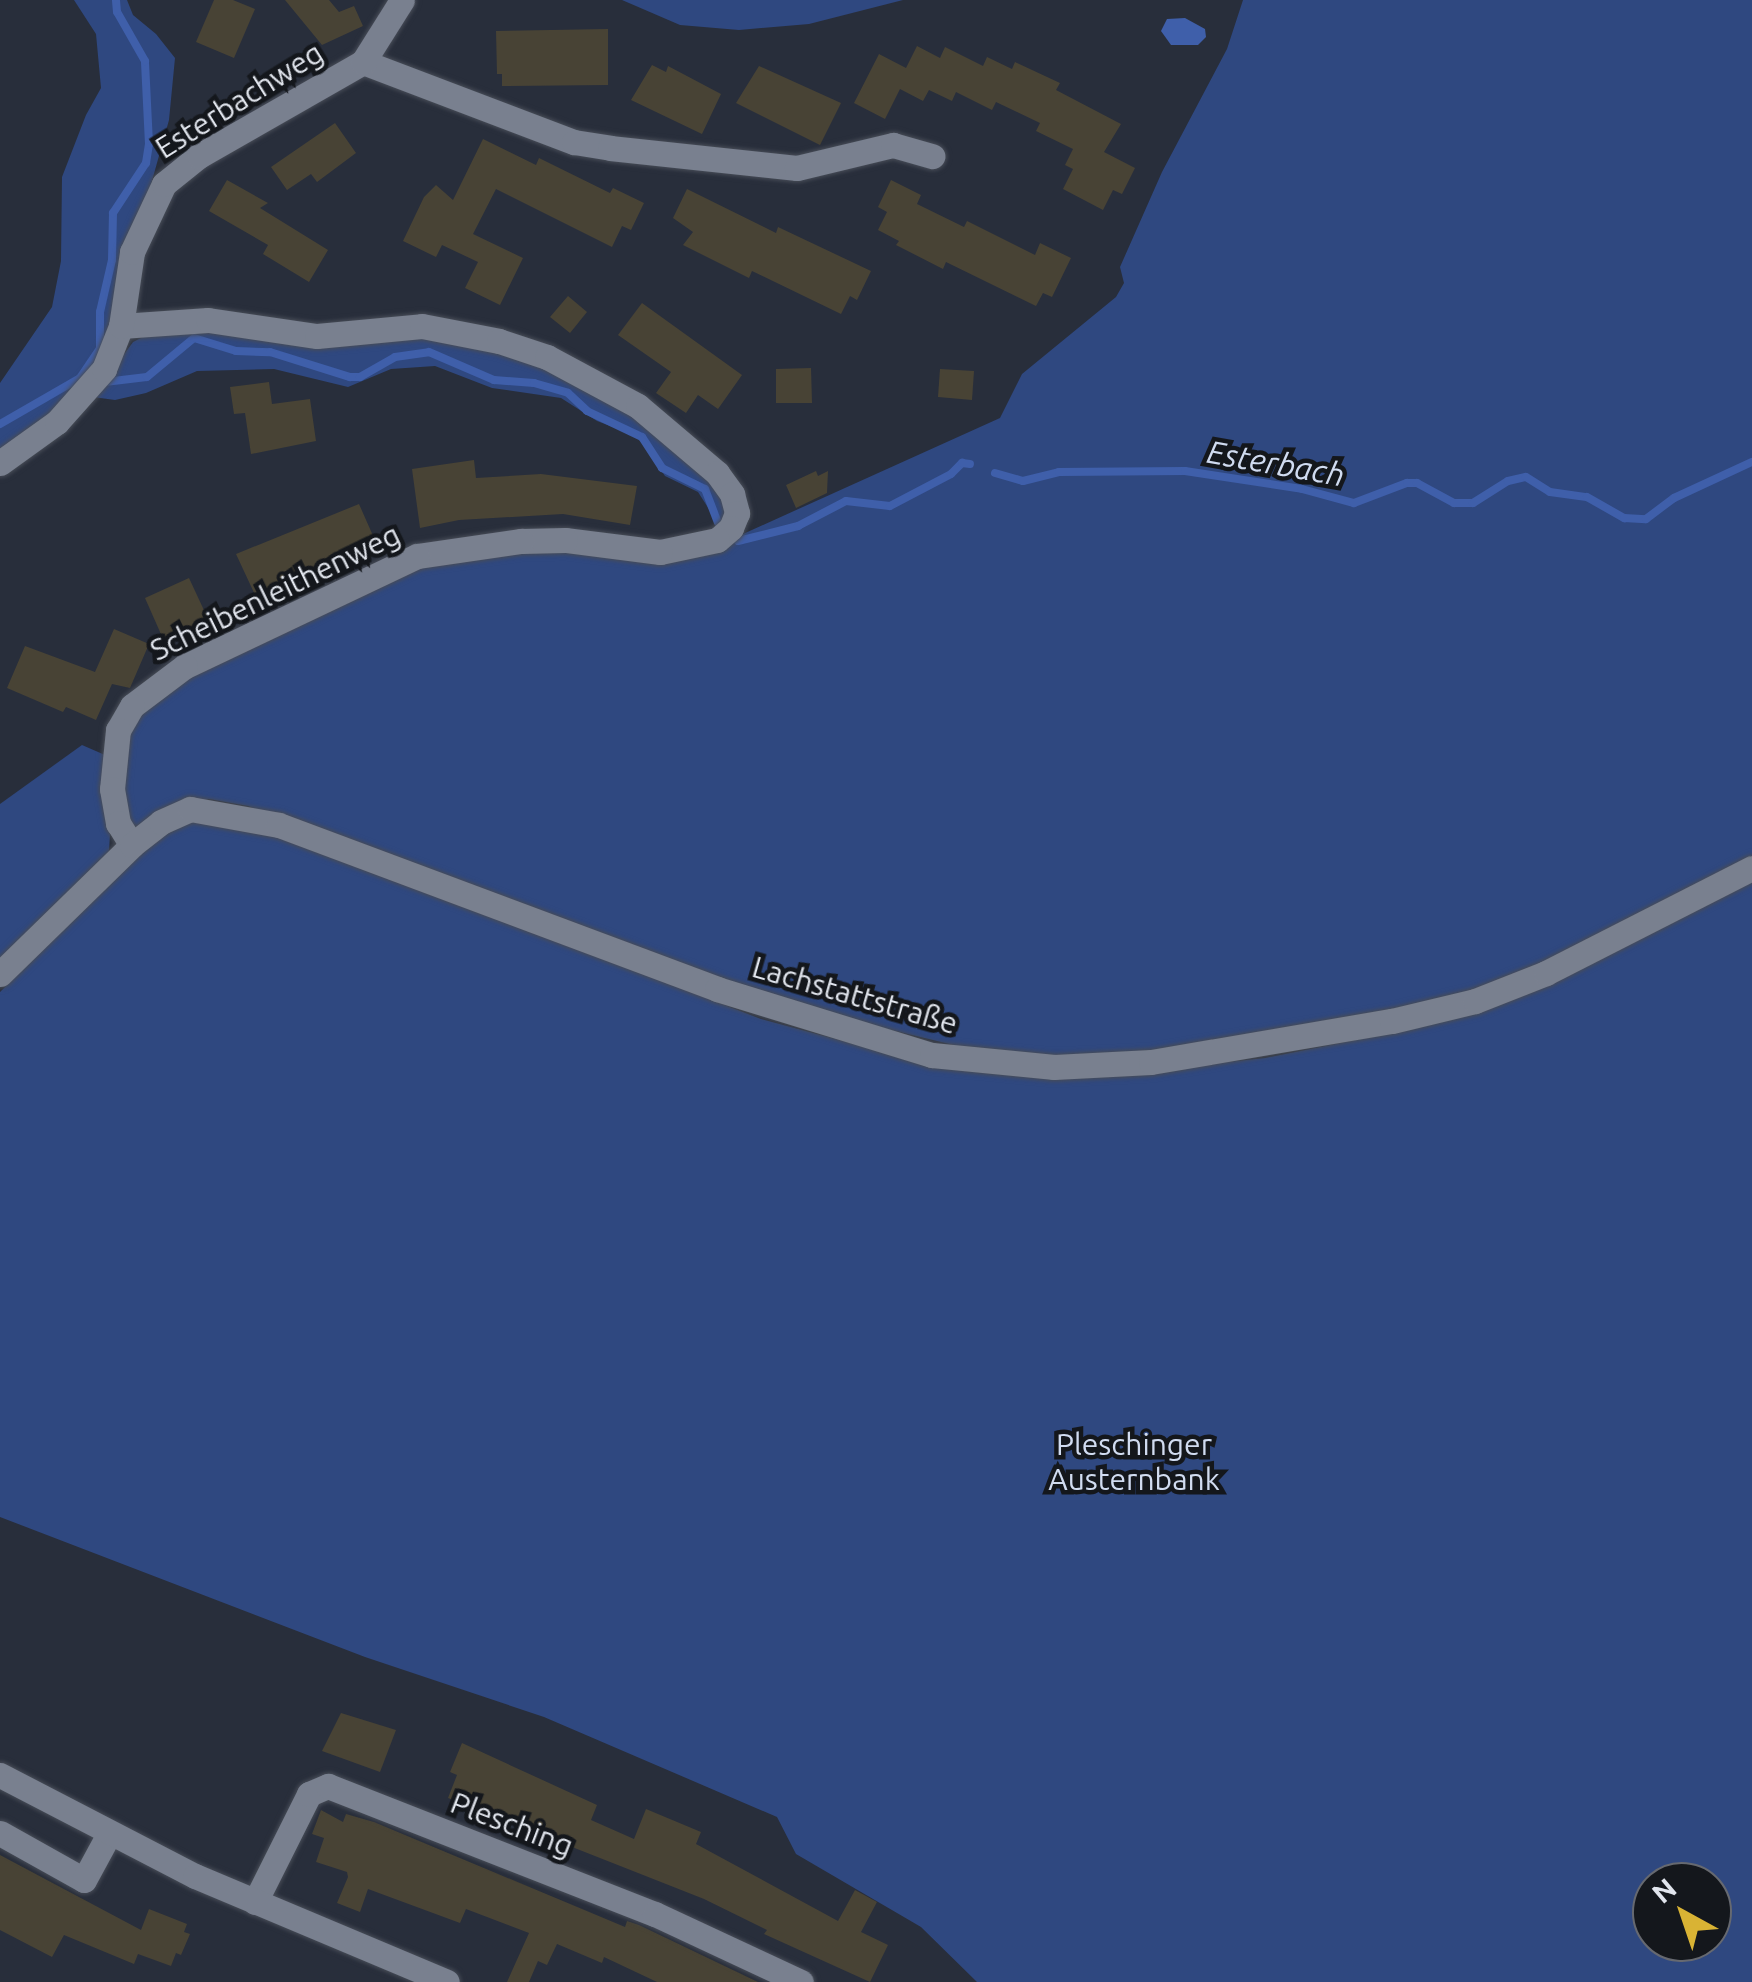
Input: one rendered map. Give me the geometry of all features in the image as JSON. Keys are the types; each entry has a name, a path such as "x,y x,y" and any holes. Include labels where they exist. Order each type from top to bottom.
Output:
{"street":[{"name":"Esterbachweg","path":"0,463 57,422 104,369 121,326 132,252 164,184 199,156 362,62 402,0"},
{"path":"362,62 574,142 610,148 797,168 892,145 932,156"},
{"name":"Scheibenleithenweg","path":"121,326 208,320 317,336 422,326 458,330 548,357 649,414 695,450 732,494 736,513 731,528 717,540 660,552 565,540 521,541 417,556 185,666 132,706 118,730 112,789 118,823 132,845"},
{"name":"Lachstattstraße","path":"0,974 132,845 161,822 190,810 279,825 822,1025 932,1056 1054,1067 1151,1062 1392,1020 1475,1001 1546,973 1752,868"},
{"path":"0,1774 195,1876 447,1982"},
{"name":"Plesching","path":"255,1902 309,1794 328,1786 655,1914 801,1982"},
{"path":"0,1833 84,1880 109,1834"}],"green space":[{"path":"74,0 127,0 133,15 156,34 175,58 169,120 119,299 89,381 0,456 0,383 52,307 61,261 62,177 101,88 96,34"},
{"path":"622,0 903,0 809,24 739,30 680,25"},
{"path":"1243,0 1752,0 1752,856 1567,954 1464,996 1166,1049 1044,1058 966,1048 804,1009 248,806 209,799 180,804 135,830 123,812 128,727 149,703 180,679 393,576 441,560 505,549 729,546 743,534 1000,418 1022,374 1116,297 1124,283 1120,267 1162,172 1227,49"},
{"path":"204,326 424,335 545,365 636,414 714,483 727,511 721,528 698,492 665,476 640,440 626,432 597,421 561,398 492,388 435,366 391,369 348,387 274,369 197,371 146,393 115,400 93,397 133,342 149,334"},
{"path":"82,745 105,755 111,818 109,851 0,959 0,804"},
{"name":"Pleschinger Austernbank","path":"194,820 273,831 761,1019 910,1059 966,1071 1018,1076 1161,1069 1265,1058 1426,1026 1549,985 1752,879 1752,1982 977,1982 921,1927 796,1854 777,1817 544,1717 365,1657 0,1517 0,992 163,832"}],"shaded area":[{"path":"1185,18 1205,29 1206,37 1198,45 1171,45 1161,31 1167,19"}],"building":[{"path":"214,0 233,0 255,9 234,58 196,42"},
{"path":"285,0 329,0 339,12 354,6 363,26 322,45"},
{"path":"608,29 608,85 502,86 502,74 497,74 496,31"},
{"path":"917,46 940,58 945,47 983,66 987,57 1012,69 1015,62 1060,83 1056,90 1121,124 1104,152 1135,168 1122,194 1113,190 1103,210 1063,189 1073,169 1065,165 1073,149 1036,131 1040,123 996,102 992,110 956,92 952,101 929,90 923,101 900,89 885,119 854,103 879,54 906,68"},
{"path":"652,65 666,72 668,66 721,94 702,134 631,100"},
{"path":"759,66 841,103 820,145 736,103"},
{"path":"335,123 356,153 317,182 311,174 287,190 271,167"},
{"path":"483,139 536,165 539,158 610,193 613,188 644,203 631,230 622,226 612,247 496,189 473,234 523,258 500,305 465,288 478,262 442,245 436,257 403,241 424,197 436,185 453,200"},
{"path":"227,180 268,203 260,208 328,250 309,282 263,254 268,245 209,211"},
{"path":"891,180 921,195 917,204 964,227 967,221 1035,255 1040,243 1071,258 1052,297 1043,293 1036,306 946,262 943,269 896,245 899,241 878,230 887,212 878,207"},
{"path":"687,189 776,233 778,227 871,271 857,300 850,296 841,314 752,271 749,278 683,245 693,232 673,218"},
{"path":"568,296 587,312 570,333 550,317"},
{"path":"642,303 742,375 718,409 698,395 686,413 656,393 671,372 618,335"},
{"path":"811,368 812,403 776,403 776,369"},
{"path":"940,369 974,371 972,400 938,397"},
{"path":"269,382 272,404 310,399 316,441 251,454 245,413 234,414 230,387"},
{"path":"474,460 476,478 541,474 637,486 630,525 563,514 459,520 420,528 412,469"},
{"path":"816,471 818,476 828,471 827,493 796,508 786,485"},
{"path":"359,504 378,547 340,565 338,559 256,597 236,554"},
{"path":"189,578 209,621 164,641 145,598"},
{"path":"114,629 149,644 130,688 112,684 96,720 66,707 63,712 7,688 25,646 95,672"},
{"path":"341,1713 396,1730 380,1772 322,1751"},
{"path":"462,1743 597,1805 591,1820 634,1839 646,1809 701,1832 696,1844 838,1921 855,1890 877,1902 861,1932 888,1945 870,1982 764,1934 767,1930 704,1899 448,1798 457,1775 450,1772"},
{"path":"321,1810 343,1822 346,1814 374,1822 625,1927 627,1921 639,1925 758,1982 657,1982 604,1957 602,1963 557,1944 547,1965 538,1961 529,1982 507,1982 529,1933 466,1909 460,1923 368,1889 360,1912 337,1903 348,1877 347,1872 316,1862 324,1838 312,1834"},
{"path":"0,1855 141,1930 149,1909 187,1924 184,1932 190,1934 181,1955 176,1953 171,1966 138,1954 134,1964 64,1935 52,1957 0,1930"}],"waterway":[{"name":"Esterbach","path":"0,424 80,378 100,348 100,312 112,260 113,213 146,163 149,144 145,61 117,12 116,0"},
{"name":"Esterbach","path":"105,382 147,377 194,338 236,351 270,352 350,377 360,377 395,357 429,352 494,380 534,383 568,393 587,411 642,437 662,468 705,489 718,523"},
{"name":"Esterbach","path":"995,473 1023,481 1059,472 1185,471 1302,489 1354,503 1407,483 1417,483 1454,503 1473,503 1508,481 1526,477 1550,492 1587,497 1624,518 1646,519 1674,498 1752,462"},
{"name":"Esterbach","path":"738,541 798,526 846,501 890,506 951,474 962,463 970,464"}]}
